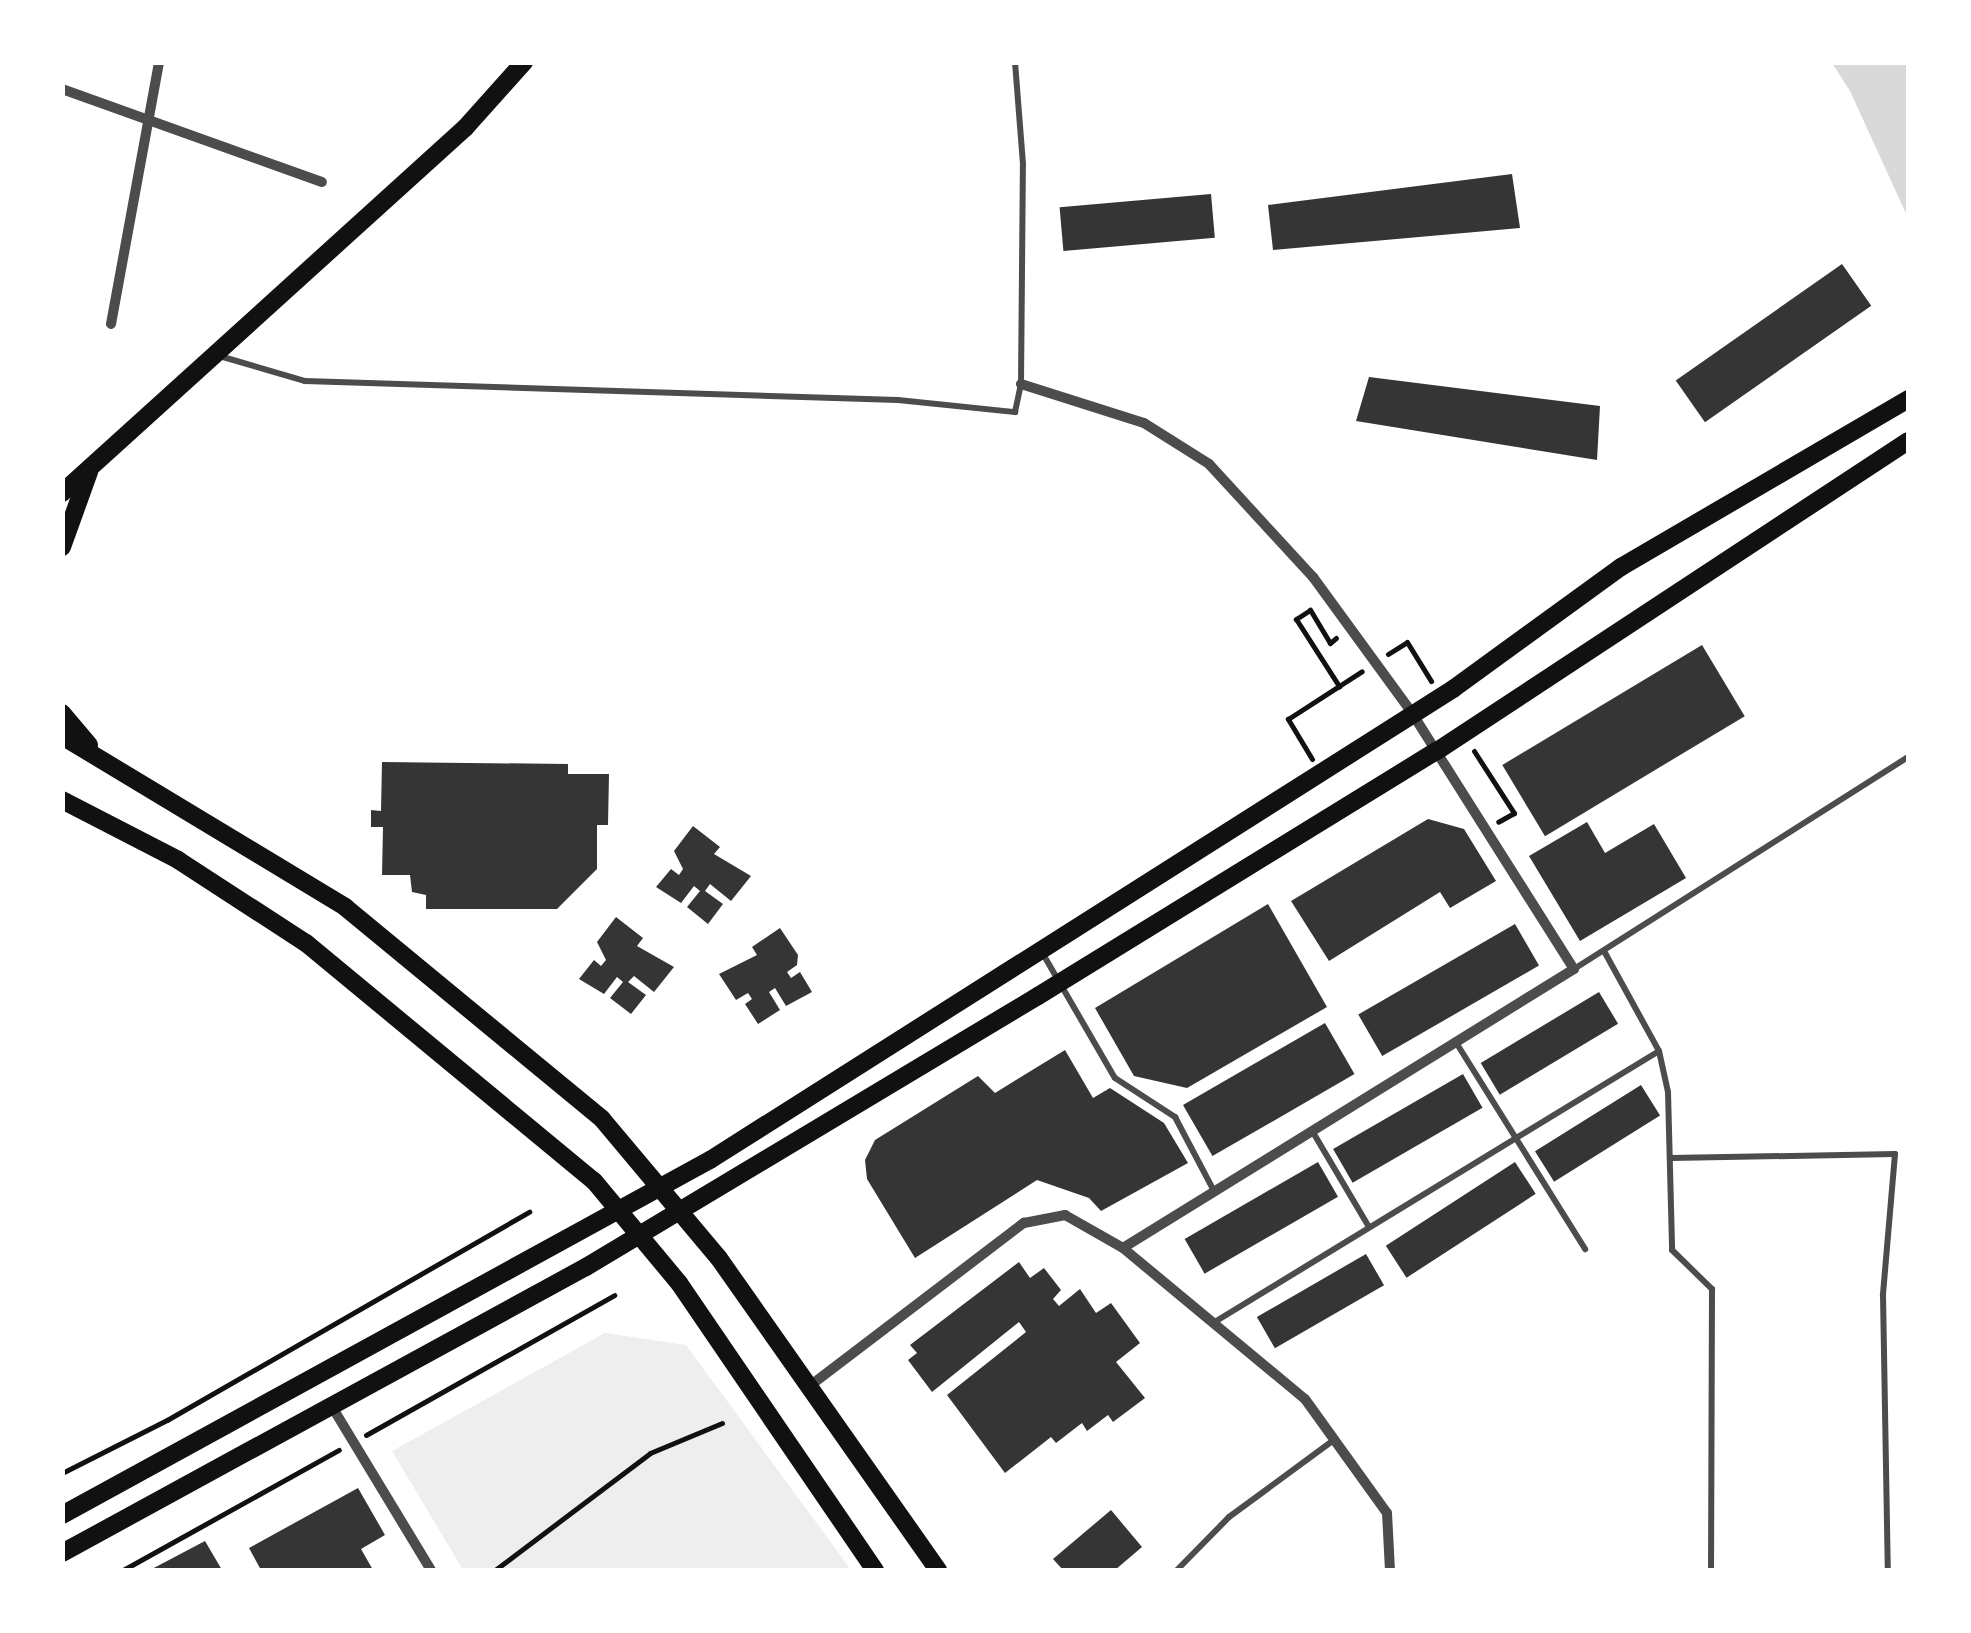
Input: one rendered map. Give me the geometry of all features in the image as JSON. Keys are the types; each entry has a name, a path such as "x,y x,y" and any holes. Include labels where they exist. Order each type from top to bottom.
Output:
{"main road":[{"path":"62,493 466,128 524,62"},
{"path":"62,1515 658,1188 1043,954 1412,713 1621,567 1906,401"},
{"path":"62,1553 586,1268 676,1208 1060,983 1437,751 1908,441"},
{"path":"62,547 91,467"},
{"path":"62,713 92,750"},
{"path":"62,736 92,750 345,907 602,1119 676,1208 811,1385 938,1570"},
{"path":"62,800 178,860 306,943 594,1181 679,1283 875,1570"}],"street":[{"path":"111,324 144,170 146,118 160,62"},
{"path":"62,89 322,182"},
{"path":"1021,384 1144,423 1210,464 1313,577 1412,713 1574,968 1314,1134 1123,1248"},
{"path":"811,1385 1024,1223 1065,1216 1123,1248 1305,1400 1388,1514 1390,1570"},
{"path":"331,1405 431,1570"}],"lane":[{"path":"215,355 305,381 898,400 1015,412 1021,384 1024,164 1015,62"},
{"path":"1574,968 1908,757"},
{"path":"1604,951 1658,1051 1671,1158 1672,1250 1712,1289 1711,1570"},
{"path":"1043,954 1115,1078 1175,1116 1215,1193"},
{"path":"1457,1044 1585,1249"},
{"path":"1212,1324 1658,1051"},
{"path":"1314,1134 1370,1228"},
{"path":"1671,1158 1894,1154 1883,1295 1888,1570"},
{"path":"1178,1570 1229,1518 1334,1440"}],"path":[{"path":"1320,772 1288,719 1339,686"},
{"path":"1474,751 1514,813"},
{"path":"62,1473 167,1420 529,1212"},
{"path":"494,1570 650,1453 722,1423"}],"shaded area":[{"path":"1832,63 1908,63 1908,218 1850,91"},
{"path":"605,1333 686,1345 851,1570 463,1570 392,1451"}],"building":[{"path":"1512,174 1520,228 1273,250 1268,205"},
{"path":"1211,194 1215,238 1063,251 1060,207"},
{"path":"1842,264 1871,306 1705,422 1676,380"},
{"path":"1369,377 1600,406 1597,460 1356,421"},
{"path":"1702,645 1745,716 1545,836 1502,765"},
{"path":"382,762 568,764 568,774 609,774 608,825 597,825 597,869 557,909 426,909 426,895 412,892 410,875 382,875 383,827 371,827 371,810 381,811"},
{"path":"1428,819 1464,829 1496,881 1450,908 1440,892 1329,961 1291,901"},
{"path":"1587,822 1605,853 1654,824 1686,878 1580,941 1529,856"},
{"path":"693,826 720,847 714,854 751,876 731,901 710,884 705,891 723,904 708,924 687,907 700,891 694,886 681,903 656,887 671,869 679,875 683,869 674,851"},
{"path":"1268,904 1327,1007 1187,1088 1134,1076 1095,1008"},
{"path":"616,917 643,938 637,946 674,967 654,992 634,976 628,982 646,995 631,1014 610,998 623,982 617,977 604,994 579,979 594,960 601,966 606,960 597,942"},
{"path":"1515,924 1539,966 1382,1056 1358,1014"},
{"path":"780,928 798,955 797,965 787,972 791,978 800,972 812,992 786,1006 775,988 769,992 780,1010 758,1024 745,1004 752,999 748,993 736,1000 719,974 757,955 752,947"},
{"path":"1599,992 1618,1024 1500,1095 1481,1063"},
{"path":"1325,1023 1354,1074 1212,1156 1183,1105"},
{"path":"1065,1050 1093,1098 1110,1088 1164,1123 1188,1163 1101,1211 1089,1198 1037,1180 915,1258 867,1179 865,1160 875,1140 978,1076 995,1093"},
{"path":"1463,1074 1482,1108 1353,1183 1333,1149"},
{"path":"1641,1085 1660,1116 1554,1182 1535,1151"},
{"path":"1318,1162 1338,1197 1205,1274 1185,1239"},
{"path":"1515,1162 1536,1194 1407,1278 1386,1246"},
{"path":"1366,1254 1384,1285 1275,1348 1257,1317"},
{"path":"1019,1262 1030,1278 1044,1268 1061,1290 1053,1299 1059,1306 1080,1289 1096,1313 1111,1303 1140,1343 1116,1362 1145,1398 1113,1422 1108,1415 1087,1431 1082,1423 1056,1443 1051,1437 1005,1473 947,1395 1026,1332 1019,1322 932,1392 908,1360 917,1353 910,1345"},
{"path":"358,1488 385,1535 361,1549 373,1570 261,1570 249,1548"},
{"path":"1111,1510 1142,1547 1115,1570 1063,1570 1053,1559"},
{"path":"205,1541 222,1570 150,1570"}]}
